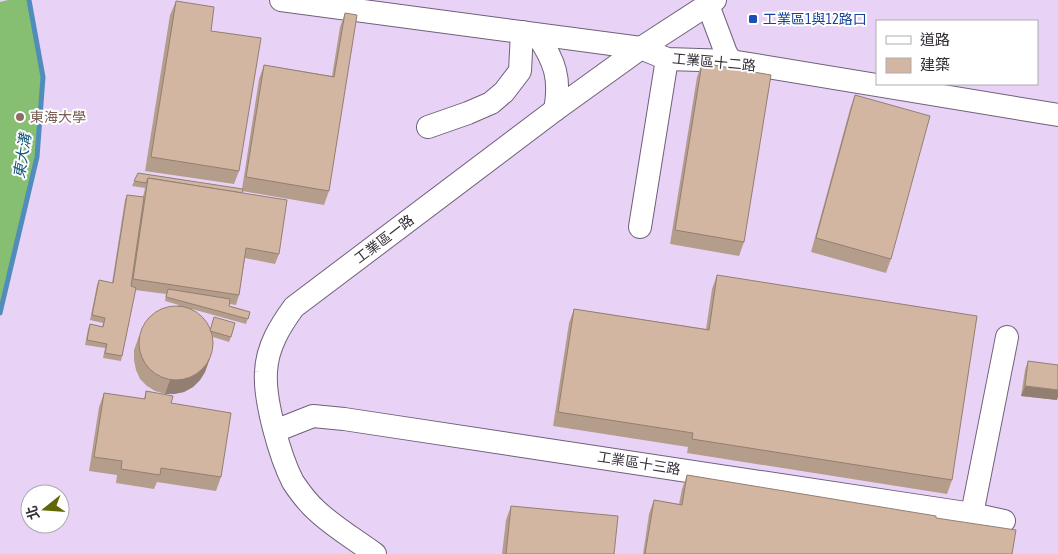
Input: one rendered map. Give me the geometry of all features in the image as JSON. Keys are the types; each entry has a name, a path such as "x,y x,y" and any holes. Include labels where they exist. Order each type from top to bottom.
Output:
{"street":[{"name":"工業區十二路","path":"281,0 641,48 667,59 731,62 1058,115"},
{"path":"712,3 716,22 726,53 731,62"},
{"name":"工業區一路","path":"375,554 316,511 294,482 275,431 266,395 266,371 272,343 282,324 294,307 555,110 641,48 712,3"},
{"path":"530,33 552,58 558,96 555,110"},
{"path":"428,127 491,103 504,92 520,71 530,33"},
{"path":"640,228 667,59"},
{"path":"972,514 1007,337"},
{"name":"工業區十三路","path":"275,431 313,416 344,418 972,514 1004,521"}],"shaded area":[{"path":"0,0 1058,0 1058,554 0,554"}],"green space":[{"name":"東海大學","path":"29,0 43,77 37,157 0,313 0,2"}],"building":[{"path":"176,1 214,7 211,31 261,38 239,171 151,157"},
{"path":"345,13 357,15 329,191 246,177 264,65 334,77"},
{"path":"702,63 771,75 744,242 675,230"},
{"path":"855,95 930,116 891,259 816,238"},
{"path":"138,173 243,189 242,193 148,178 146,183 134,181"},
{"path":"148,178 287,200 279,254 246,248 239,295 133,279"},
{"path":"127,195 144,197 131,286 136,288 122,356 105,353 107,344 87,340 90,324 103,327 105,318 92,315 99,280 113,283"},
{"path":"717,275 977,316 952,480 692,439 693,433 558,412 574,309 709,330"},
{"path":"168,289 230,299 229,306 250,312 248,319 166,297"},
{"path":"176,306 197,312 207,322 213,343 207,364 197,374 176,380 155,374 145,364 139,343 145,322 155,312"},
{"path":"214,317 235,323 231,337 210,331"},
{"path":"1028,361 1058,365 1058,390 1025,386"},
{"path":"146,391 173,396 171,403 231,413 221,477 161,468 160,475 121,469 122,461 94,457 104,393 145,399"},
{"path":"687,475 1016,530 1012,554 645,554 654,500 682,505"},
{"path":"511,506 618,516 614,554 506,554"}],"waterway":[{"name":"東大溝","path":"0,313 37,157 43,77 29,0"}],"place":[{"name":"工業區1與12路口","path":"753,19"},
{"name":"東海大學","path":"20,117"}]}
